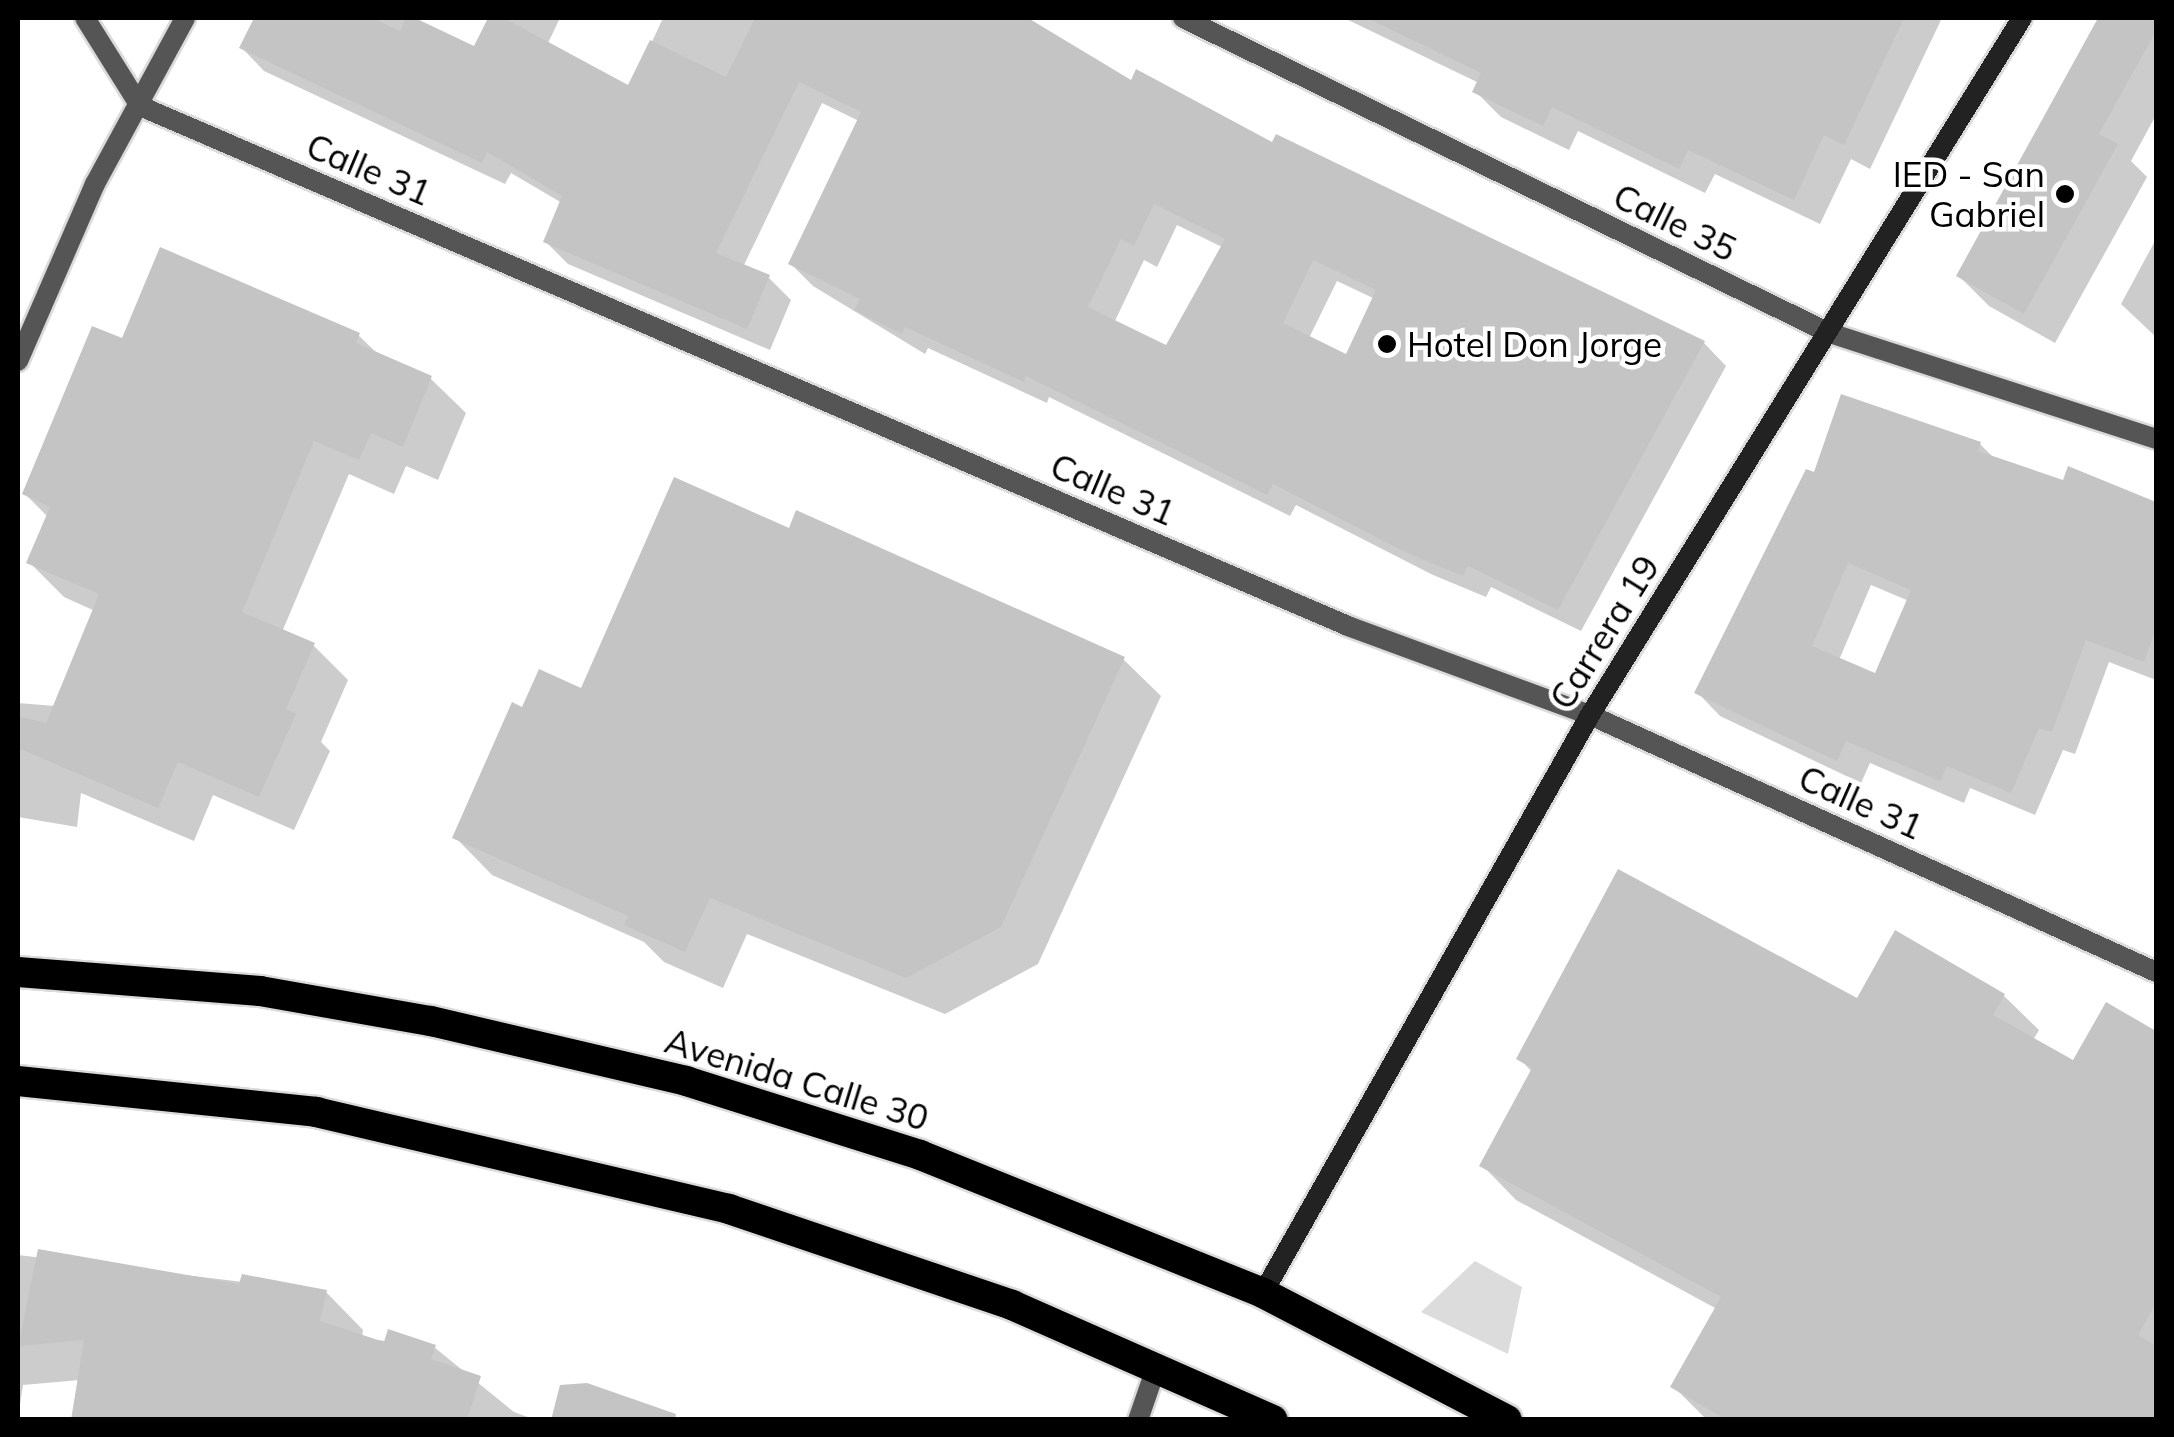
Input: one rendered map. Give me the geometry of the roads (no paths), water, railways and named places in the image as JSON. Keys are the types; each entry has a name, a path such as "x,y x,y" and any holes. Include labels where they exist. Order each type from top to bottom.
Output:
{"highway":[{"name":"Avenida Calle 30","path":"18,972 260,990 431,1021 686,1082 920,1155 1263,1293 1506,1420"},
{"path":"18,1080 316,1112 577,1169 836,1241 1157,1365 1273,1420"}],"street":[{"path":"85,18 140,106"},
{"path":"18,361 94,184 185,18"},
{"name":"Calle 35","path":"1183,18 1827,332 2156,438"},
{"name":"Carrera 19","path":"1263,1293 1590,715 2022,18"},
{"name":"Calle 31","path":"140,106 1348,626 1590,715 2156,972"},
{"path":"1138,1420 1157,1365"}],"place":[{"name":"IED - San Gabriel","path":"2065,194"},
{"name":"Hotel Don Jorge","path":"1387,344"}]}
